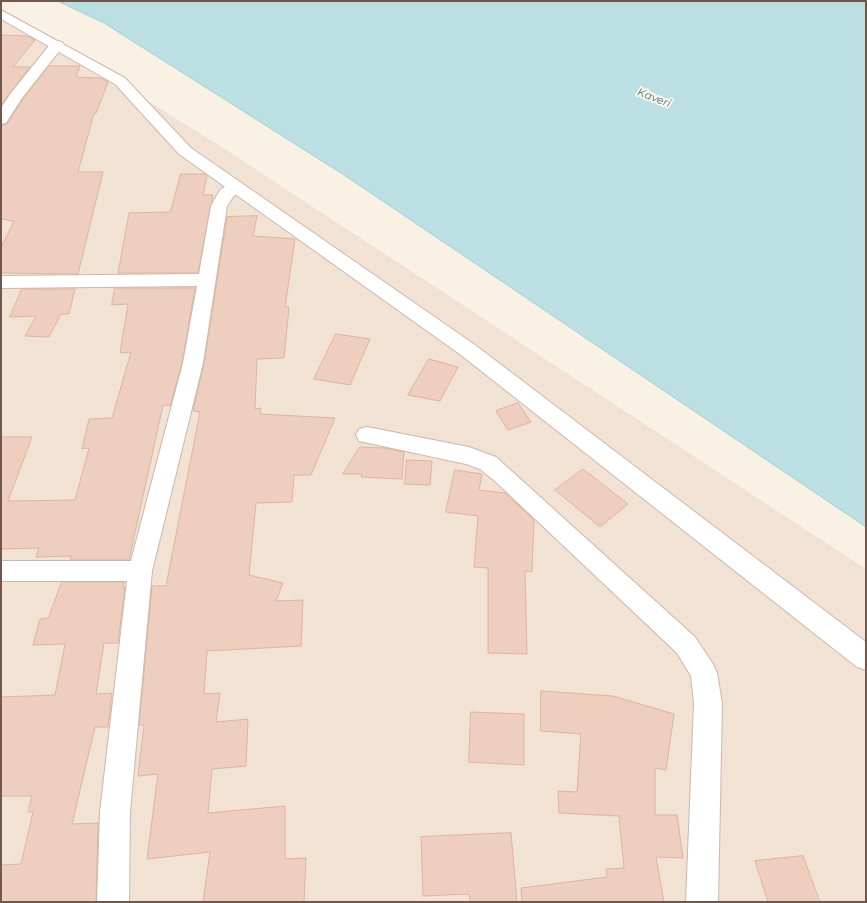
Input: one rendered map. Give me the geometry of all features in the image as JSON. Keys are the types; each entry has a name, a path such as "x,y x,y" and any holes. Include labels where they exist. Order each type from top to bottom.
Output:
{"street":[{"path":"1,14 120,81 185,151 468,350 866,658"},
{"path":"1,120 16,96 57,45"},
{"path":"113,902 115,812 140,571 192,363 219,206 226,194 236,186"},
{"path":"1,282 207,280"},
{"path":"367,435 469,456 488,463 505,476 686,645 704,673 708,703 702,902"},
{"path":"1,571 140,571"}],"shaded area":[{"path":"1,9 217,144 866,569 866,902 1,902"}],"water":[{"name":"Kaveri","path":"58,1 866,1 866,527 344,175 104,23"}],"building":[{"path":"1,35 28,36 35,40 13,67 30,67 1,105"},
{"path":"49,66 80,66 76,77 101,78 108,82 96,113 94,113 78,172 103,172 78,274 1,273 1,248 14,221 1,219 1,125 7,124 23,99"},
{"path":"181,174 204,174 207,176 203,195 213,195 198,273 118,273 129,213 170,212"},
{"path":"257,216 253,236 295,239 285,307 289,307 284,358 257,359 255,409 261,408 260,414 335,418 311,475 294,475 292,502 256,503 249,575 283,583 276,601 303,600 301,646 207,651 204,694 220,693 216,722 248,719 246,766 212,769 208,813 285,806 285,859 306,858 304,902 203,902 210,852 147,859 158,774 138,776 144,725 139,725 152,586 166,586 200,412 193,411 204,363 227,217"},
{"path":"115,288 195,288 182,363 170,406 163,405 129,560 70,560 71,556 36,557 39,548 1,549 1,437 32,437 8,501 75,500 89,448 82,449 89,419 112,418 131,352 120,353 128,304 112,305"},
{"path":"22,289 75,289 69,314 61,314 49,337 25,336 36,316 10,317"},
{"path":"336,334 370,339 350,385 314,379"},
{"path":"429,359 458,367 440,401 408,395"},
{"path":"518,403 531,422 508,430 496,411"},
{"path":"360,447 384,448 404,452 402,479 361,477 362,474 343,474"},
{"path":"407,460 432,461 430,485 405,484"},
{"path":"583,469 628,504 600,527 555,490"},
{"path":"455,470 482,474 479,490 505,493 534,520 532,572 525,571 527,654 488,653 488,568 474,567 478,516 446,512"},
{"path":"62,582 124,582 123,587 125,587 118,643 104,643 96,694 112,693 108,727 95,727 72,824 98,823 96,902 1,902 1,865 21,864 33,812 28,812 32,796 1,796 1,697 55,695 65,644 33,645 40,619 48,618"},
{"path":"541,691 613,696 674,714 666,770 655,768 655,815 677,815 683,858 656,857 664,902 522,902 521,888 607,877 606,869 624,868 619,816 559,813 558,791 577,792 581,734 541,731"},
{"path":"471,712 524,714 524,765 469,762"},
{"path":"511,833 517,902 470,902 469,894 423,896 421,837"},
{"path":"803,856 820,902 768,902 755,861"}]}
